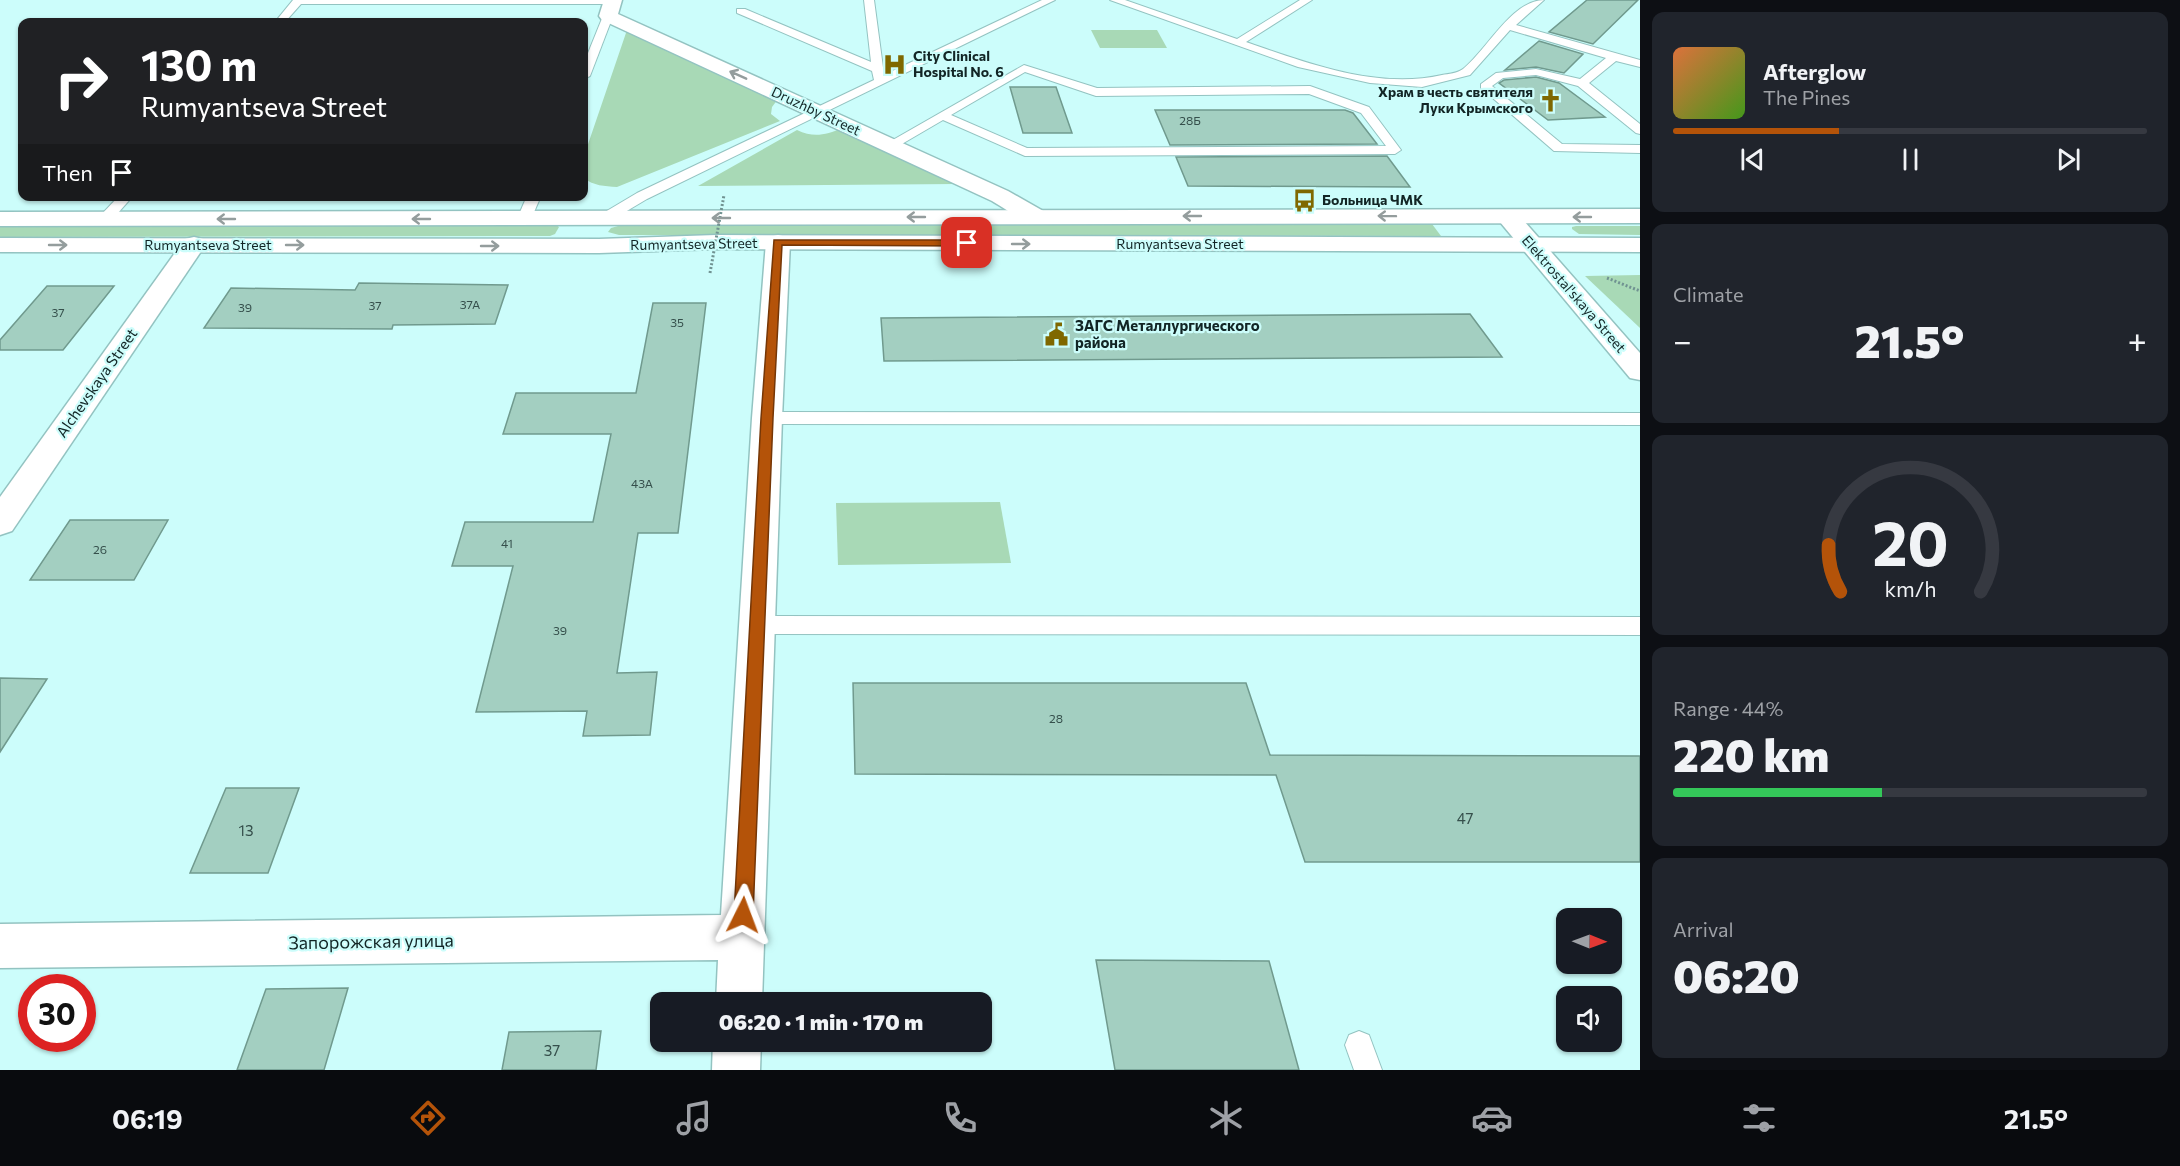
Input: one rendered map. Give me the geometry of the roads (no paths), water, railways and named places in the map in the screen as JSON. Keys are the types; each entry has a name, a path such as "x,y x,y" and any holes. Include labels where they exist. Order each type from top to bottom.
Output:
{"main road":[{"name":"Druzhby Street","path":"612,6 890,146 1000,196 1037,217"},
{"name":"Rumyantseva Street","path":"0,219 598,218 722,206 1037,217 1640,216"},
{"name":"Elektrostal'skaya Street","path":"1508,217 1640,371"},
{"path":"580,246 598,218"},
{"name":"Rumyantseva Street","path":"0,245 580,246 778,242 1640,246"},
{"path":"739,992 767,418 778,242"},
{"name":"Alchevskaya Street","path":"0,522 194,244"},
{"name":"Запорожская улица","path":"0,946 742,937"},
{"path":"736,1070 737,1052"}],"lane":[{"path":"869,0 879,83"},
{"path":"598,218 1050,0"},
{"path":"1115,0 1302,65 1370,80 1422,83 1466,73 1508,26 1539,0"},
{"path":"1289,0 1304,2"},
{"path":"283,18 298,1 612,6 588,66"},
{"path":"1238,44 1304,2"},
{"path":"741,11 877,69"},
{"path":"1508,26 1640,64"},
{"path":"1582,83 1615,56"},
{"path":"890,146 1024,68 1096,92 1310,90 1365,110 1395,150 1025,152 944,116"},
{"path":"1640,130 1582,83 1536,72 1500,75 1485,86 1559,148 1640,149"},
{"path":"105,219 121,201"},
{"path":"524,219 532,201"},
{"path":"767,418 1640,419"},
{"path":"758,625 1640,626"}],"place":[{"name":"City Clinical Hospital No. 6","path":"895,64"},
{"name":"Храм в честь святителя Луки Крымского","path":"1551,100"},
{"name":"Больница ЧМК","path":"1304,200"},
{"name":"ЗАГС Металлургического района","path":"1057,335"}]}
